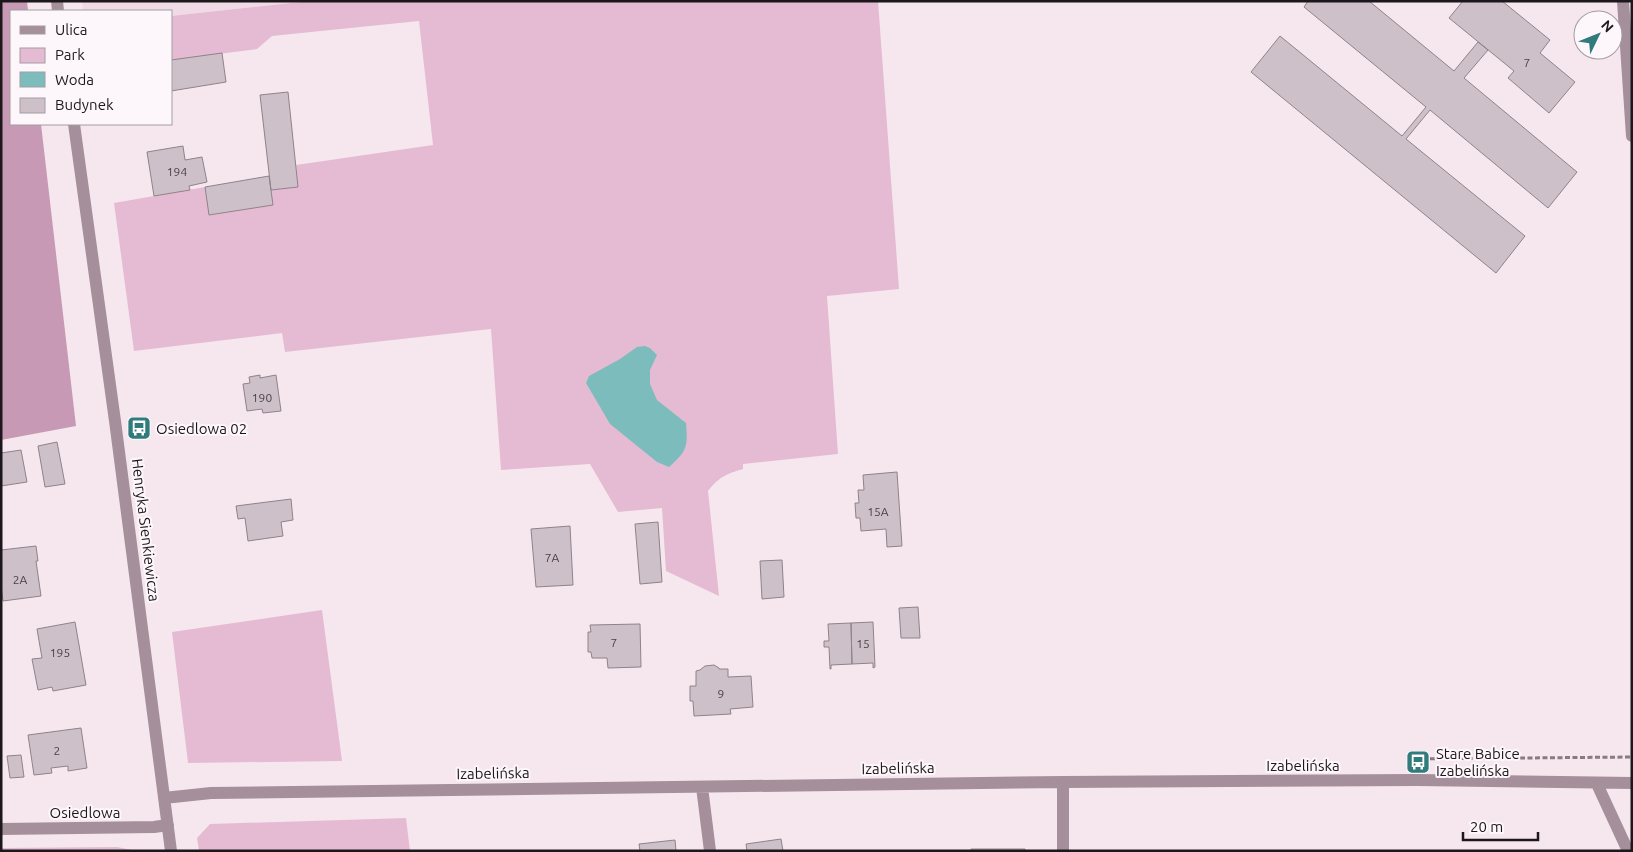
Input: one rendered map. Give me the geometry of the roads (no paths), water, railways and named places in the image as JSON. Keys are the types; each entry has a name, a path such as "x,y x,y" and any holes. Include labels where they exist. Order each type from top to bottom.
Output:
{"street":[{"path":"1623,1 1632,136"},
{"name":"Henryka Sienkiewicza","path":"74,125 171,851"},
{"name":"Izabelińska","path":"164,798 211,793 1063,782 1417,780 1632,783"},
{"path":"1063,782 1063,851"},
{"path":"1597,784 1628,851"},
{"path":"702,787 710,851"},
{"name":"Osiedlowa","path":"1,829 154,827 168,825"}],"water":[{"path":"645,346 657,355 650,370 650,384 657,400 686,423 687,438 685,448 680,457 669,467 657,462 610,424 586,383 589,376 637,347"}],"place":[{"name":"Osiedlowa 02","path":"139,428"},
{"name":"Stare Babice Izabelińska","path":"1418,762"}]}
